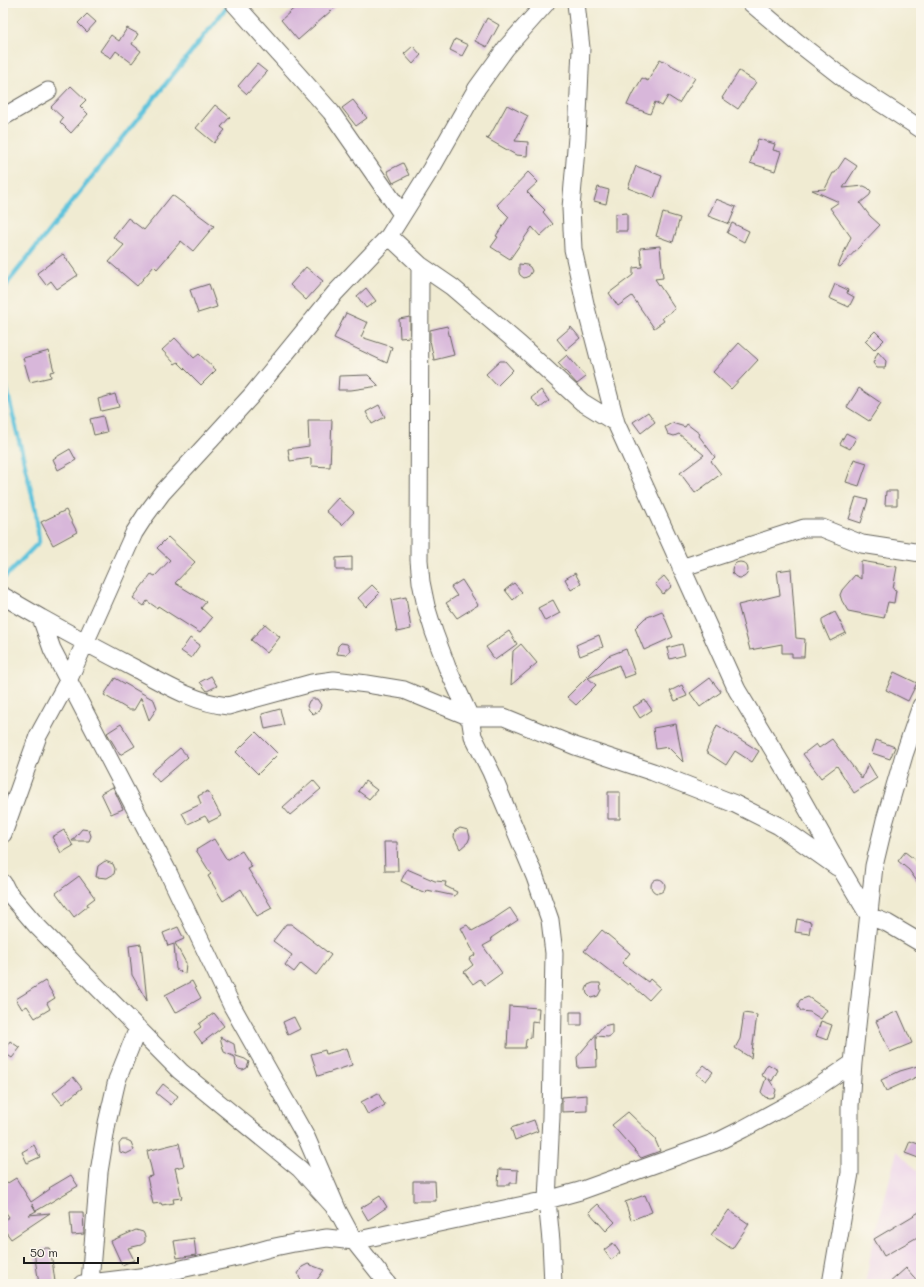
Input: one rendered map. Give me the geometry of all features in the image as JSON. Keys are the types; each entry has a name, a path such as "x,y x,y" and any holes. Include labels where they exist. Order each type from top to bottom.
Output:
{"street":[{"path":"234,3 331,112 402,214"},
{"path":"3,834 38,736 68,682 134,533 162,493 251,396 335,292 389,236 431,170 477,88 506,48 546,3"},
{"path":"576,3 581,48 570,208 572,242 578,274 616,423 737,690 787,773 840,869 869,916 887,923 921,943"},
{"path":"751,3 797,42 847,81 921,129"},
{"path":"3,117 48,91"},
{"path":"389,236 420,265 452,287 520,345 582,402 616,423"},
{"path":"420,265 419,560 421,582 426,606 434,632 447,667 470,717 472,736 491,772 535,877 550,920 554,953 551,1117 547,1200 553,1284"},
{"path":"681,568 804,528 822,528 862,544 921,553"},
{"path":"3,596 86,643 184,693 215,705 228,706 312,683 334,680 404,690 470,717 504,717 575,746 653,772 735,804 779,826 840,869"},
{"path":"41,618 52,649 68,682 167,870 232,1006 307,1139 338,1211 354,1241 388,1284"},
{"path":"831,1284 850,1173 850,1106 853,1063 874,866 883,827 904,755 921,706"},
{"path":"4,891 180,1071 300,1169 338,1211"},
{"path":"138,1028 117,1080 107,1123 99,1172 86,1283 148,1276 294,1243 327,1238 354,1241 547,1200 580,1191 719,1141 808,1093 853,1063"}],"shaded area":[{"path":"897,1151 921,1175 921,1284 865,1284 874,1239"}],"building":[{"path":"300,3 340,3 298,40 281,20"},
{"path":"87,14 96,22 87,32 78,23"},
{"path":"487,18 499,25 487,47 475,41"},
{"path":"127,28 138,34 132,44 141,51 132,63 116,51 111,58 100,51 111,35 119,41"},
{"path":"455,39 468,45 462,56 450,50"},
{"path":"413,46 421,55 413,64 404,54"},
{"path":"660,59 695,78 679,103 668,96 662,106 655,102 650,114 627,105 642,78 648,81"},
{"path":"257,64 267,72 247,94 238,86"},
{"path":"739,71 756,82 738,109 722,98"},
{"path":"71,86 86,100 80,106 88,114 71,133 60,122 63,118 51,107"},
{"path":"353,100 367,118 356,126 342,108"},
{"path":"215,105 230,117 221,127 225,130 214,143 196,128"},
{"path":"507,105 528,116 515,141 528,142 527,156 516,155 486,138 488,139"},
{"path":"758,139 775,144 773,150 781,152 775,171 750,163"},
{"path":"845,158 857,166 843,188 864,186 871,191 870,195 860,203 870,216 880,225 840,267 838,266 851,237 830,208 839,202 812,190 825,189 833,173 835,173"},
{"path":"403,163 409,175 393,183 387,171"},
{"path":"636,166 662,176 654,198 628,188"},
{"path":"528,172 538,182 527,192 545,210 543,212 553,224 540,236 532,227 510,259 491,247 498,237 496,236 509,217 497,205"},
{"path":"598,187 609,190 606,204 594,201"},
{"path":"172,195 214,226 193,251 181,241 157,269 154,266 137,286 109,262 124,245 113,237 128,218 144,230"},
{"path":"716,199 736,207 729,224 708,216"},
{"path":"627,213 627,231 615,231 615,214"},
{"path":"663,213 680,218 673,242 656,236"},
{"path":"732,223 749,231 744,242 727,233"},
{"path":"660,246 663,278 655,279 675,309 662,318 664,321 654,328 632,296 618,306 609,293 633,275 633,268 642,267 640,248"},
{"path":"63,254 78,275 57,289 51,281 46,285 37,273"},
{"path":"519,264 530,267 532,271 529,276 524,278 520,275"},
{"path":"306,267 323,281 306,300 290,285"},
{"path":"209,284 217,307 198,313 190,290"},
{"path":"835,284 848,290 847,293 854,297 849,307 829,298"},
{"path":"366,288 376,301 366,308 357,296"},
{"path":"346,313 368,322 361,337 392,347 387,363 334,338"},
{"path":"410,317 410,337 400,338 399,319"},
{"path":"447,326 454,355 434,360 430,340 430,330"},
{"path":"571,327 580,338 566,350 557,339"},
{"path":"875,331 884,340 874,350 865,341"},
{"path":"175,338 194,358 199,354 216,370 201,385 178,362 175,364 162,350"},
{"path":"739,343 758,360 731,389 713,372"},
{"path":"49,351 54,371 50,372 51,377 30,382 23,358"},
{"path":"878,352 886,361 885,368 877,368 873,363"},
{"path":"567,355 586,377 577,384 558,363"},
{"path":"500,361 505,361 513,370 497,386 486,374"},
{"path":"368,375 379,386 351,390 338,390 339,376"},
{"path":"859,388 881,403 869,421 847,407"},
{"path":"541,390 549,401 540,408 531,398"},
{"path":"115,394 119,407 101,411 98,399"},
{"path":"379,405 385,417 372,424 366,412"},
{"path":"648,412 655,422 641,433 633,422"},
{"path":"103,416 107,432 94,435 90,419"},
{"path":"308,420 332,420 330,467 311,466 311,458 290,461 288,449 309,446"},
{"path":"672,423 685,427 687,424 700,434 699,436 715,457 711,461 721,474 695,493 680,473 704,455 679,434 674,436 668,434 665,427"},
{"path":"846,433 856,438 850,449 840,444"},
{"path":"70,449 76,460 58,470 53,459"},
{"path":"854,459 867,463 859,486 846,482"},
{"path":"886,491 897,491 897,505 885,505"},
{"path":"856,497 868,500 861,523 849,519"},
{"path":"338,498 354,512 342,525 326,511"},
{"path":"66,510 77,532 53,545 41,522"},
{"path":"168,537 195,562 175,583 206,602 201,608 212,618 200,633 158,606 157,608 147,601 144,606 133,598 151,574 155,576 170,560 157,548"},
{"path":"352,557 352,570 336,570 336,558"},
{"path":"861,561 897,567 893,589 896,590 894,603 888,602 884,618 848,611 842,601 840,595 842,590 855,575 861,579"},
{"path":"740,562 746,564 748,570 746,576 740,578 734,576 732,570 734,564"},
{"path":"791,569 796,638 805,639 804,657 792,657 792,653 782,653 782,644 750,650 738,605 780,595 777,571"},
{"path":"575,573 581,584 571,590 565,579"},
{"path":"664,576 672,586 663,594 655,584"},
{"path":"462,580 478,605 457,618 446,603 457,596 451,587"},
{"path":"514,583 522,592 513,600 505,590"},
{"path":"372,585 380,593 366,607 358,598"},
{"path":"406,597 411,629 397,632 391,600"},
{"path":"553,600 560,613 545,621 538,608"},
{"path":"662,611 673,637 644,650 635,628 645,618"},
{"path":"835,612 846,633 830,641 822,623 822,619"},
{"path":"265,624 280,637 267,653 251,640"},
{"path":"509,631 517,644 495,660 486,647"},
{"path":"599,635 603,647 580,656 576,645"},
{"path":"190,638 200,645 191,658 181,651"},
{"path":"341,643 347,644 349,647 350,650 346,655 337,654 338,646"},
{"path":"521,644 537,663 511,685 513,651"},
{"path":"682,644 685,655 670,659 667,648"},
{"path":"626,649 635,674 624,678 619,665 588,678 596,685 576,705 567,697 608,656"},
{"path":"894,672 917,683 908,701 886,690"},
{"path":"211,676 217,686 207,691 200,682"},
{"path":"115,678 154,700 157,708 149,720 141,698 134,710 129,710 104,695"},
{"path":"710,678 721,692 700,707 690,693"},
{"path":"682,685 687,696 675,701 670,691"},
{"path":"312,699 317,699 321,705 319,711 313,714 307,706 309,701"},
{"path":"645,700 652,710 640,718 633,707"},
{"path":"280,709 284,725 265,729 262,714"},
{"path":"121,724 135,746 120,755 107,733"},
{"path":"676,724 683,762 668,747 656,749 653,728"},
{"path":"717,725 759,751 752,762 735,751 726,765 706,752"},
{"path":"256,732 278,754 258,774 236,752"},
{"path":"832,739 862,779 868,763 877,778 854,793 837,766 821,778 803,754 816,744 819,748"},
{"path":"876,740 895,747 890,759 872,753"},
{"path":"180,748 188,757 159,782 151,773"},
{"path":"313,780 321,789 290,815 283,807"},
{"path":"365,781 377,790 369,799 358,791"},
{"path":"113,787 123,809 111,814 101,793"},
{"path":"208,791 221,816 209,822 205,816 188,824 182,813 201,804 198,796"},
{"path":"608,792 620,792 620,819 608,819"},
{"path":"460,828 468,830 470,837 468,842 460,849 454,837 455,831"},
{"path":"82,829 89,830 91,836 89,841 72,841"},
{"path":"64,830 73,846 61,853 52,837"},
{"path":"214,839 227,860 242,851 252,867 248,869 272,908 257,916 241,889 223,901 208,876 211,874 196,850"},
{"path":"384,842 397,842 398,871 385,871"},
{"path":"905,852 918,862 921,867 921,887 909,870 898,861"},
{"path":"105,861 113,864 115,869 114,874 107,878 96,877 98,866"},
{"path":"407,869 435,881 446,882 445,886 457,892 455,896 427,890 426,893 411,887 413,887 401,881"},
{"path":"79,876 95,898 87,904 88,906 74,917 56,893"},
{"path":"655,879 661,879 665,883 665,889 661,893 655,893 651,889 651,883"},
{"path":"510,908 518,920 491,938 492,941 483,946 502,973 485,985 480,979 473,984 464,972 473,965 469,959 475,955 461,928 467,925 472,931"},
{"path":"797,919 811,922 809,934 795,932"},
{"path":"286,924 291,924 331,955 316,975 301,963 294,972 285,965 292,955 273,941"},
{"path":"178,927 184,939 175,943 186,963 185,974 176,969 174,944 168,946 163,933"},
{"path":"602,930 630,953 622,963 648,982 650,979 660,988 649,1000 629,983 628,985 584,951"},
{"path":"141,944 147,1001 132,975 129,946"},
{"path":"45,981 55,998 47,1003 50,1009 35,1018 27,1006 22,1009 16,999"},
{"path":"192,981 201,998 175,1013 165,995"},
{"path":"600,983 601,990 598,996 591,998 587,994 586,990 588,985"},
{"path":"808,997 827,1010 821,1019 810,1012 801,1011 798,1007 800,1000"},
{"path":"509,1006 539,1008 538,1022 532,1021 531,1037 526,1040 525,1048 507,1048"},
{"path":"898,1011 912,1043 890,1052 876,1021"},
{"path":"570,1012 582,1012 582,1025 570,1025"},
{"path":"214,1013 224,1026 202,1043 194,1032 201,1027 199,1024"},
{"path":"744,1013 757,1015 751,1058 735,1048 740,1039"},
{"path":"294,1017 300,1029 288,1035 283,1022"},
{"path":"821,1021 832,1025 827,1040 816,1036"},
{"path":"612,1024 612,1035 608,1037 596,1036 597,1067 578,1068 577,1057 603,1026"},
{"path":"220,1037 234,1044 236,1056 249,1062 247,1068 243,1070 236,1066 235,1057 224,1052"},
{"path":"10,1041 20,1048 12,1058 3,1052"},
{"path":"347,1048 352,1065 318,1076 311,1054 325,1050 326,1054"},
{"path":"768,1064 778,1070 772,1081 768,1078 776,1090 774,1097 769,1098 765,1097 761,1092 766,1078 761,1075"},
{"path":"704,1065 713,1072 706,1081 696,1074"},
{"path":"921,1065 921,1075 886,1091 881,1080 900,1071"},
{"path":"73,1077 82,1088 62,1104 53,1093"},
{"path":"163,1084 178,1096 171,1105 156,1093"},
{"path":"378,1093 385,1105 368,1115 361,1102"},
{"path":"587,1095 587,1111 562,1112 562,1097"},
{"path":"628,1112 654,1137 660,1151 641,1158 612,1125"},
{"path":"534,1120 538,1131 515,1140 511,1128"},
{"path":"122,1140 131,1142 134,1150 126,1154 120,1152 119,1144"},
{"path":"910,1141 921,1145 921,1159 905,1153"},
{"path":"179,1143 184,1166 175,1168 182,1198 173,1199 174,1203 162,1205 161,1203 153,1204 147,1177 153,1176 147,1151"},
{"path":"34,1145 40,1157 27,1163 22,1152"},
{"path":"499,1169 518,1170 517,1183 510,1183 510,1185 498,1185"},
{"path":"71,1175 78,1186 29,1215 50,1213 11,1239 3,1228 3,1221 9,1217 3,1208 3,1186 16,1178 31,1202 50,1189 49,1188"},
{"path":"413,1181 435,1181 436,1201 413,1201"},
{"path":"645,1195 652,1212 631,1220 625,1202"},
{"path":"380,1196 387,1207 368,1220 361,1208"},
{"path":"598,1204 615,1222 606,1231 589,1212"},
{"path":"729,1210 749,1224 732,1249 711,1235"},
{"path":"921,1211 921,1235 884,1256 874,1239"},
{"path":"70,1212 83,1212 84,1234 72,1235"},
{"path":"136,1230 143,1232 145,1242 141,1245 128,1248 134,1260 122,1265 111,1241"},
{"path":"194,1238 196,1255 177,1258 174,1241"},
{"path":"613,1243 620,1253 611,1260 604,1250"},
{"path":"44,1248 49,1248 51,1252 55,1282 39,1284 34,1252"},
{"path":"308,1264 324,1270 314,1284 305,1284 300,1279 298,1274 302,1267"},
{"path":"906,1268 920,1284 888,1284"}],"waterway":[{"path":"3,292 9,281 230,3"},
{"path":"3,374 36,511 39,542 3,579"}]}
